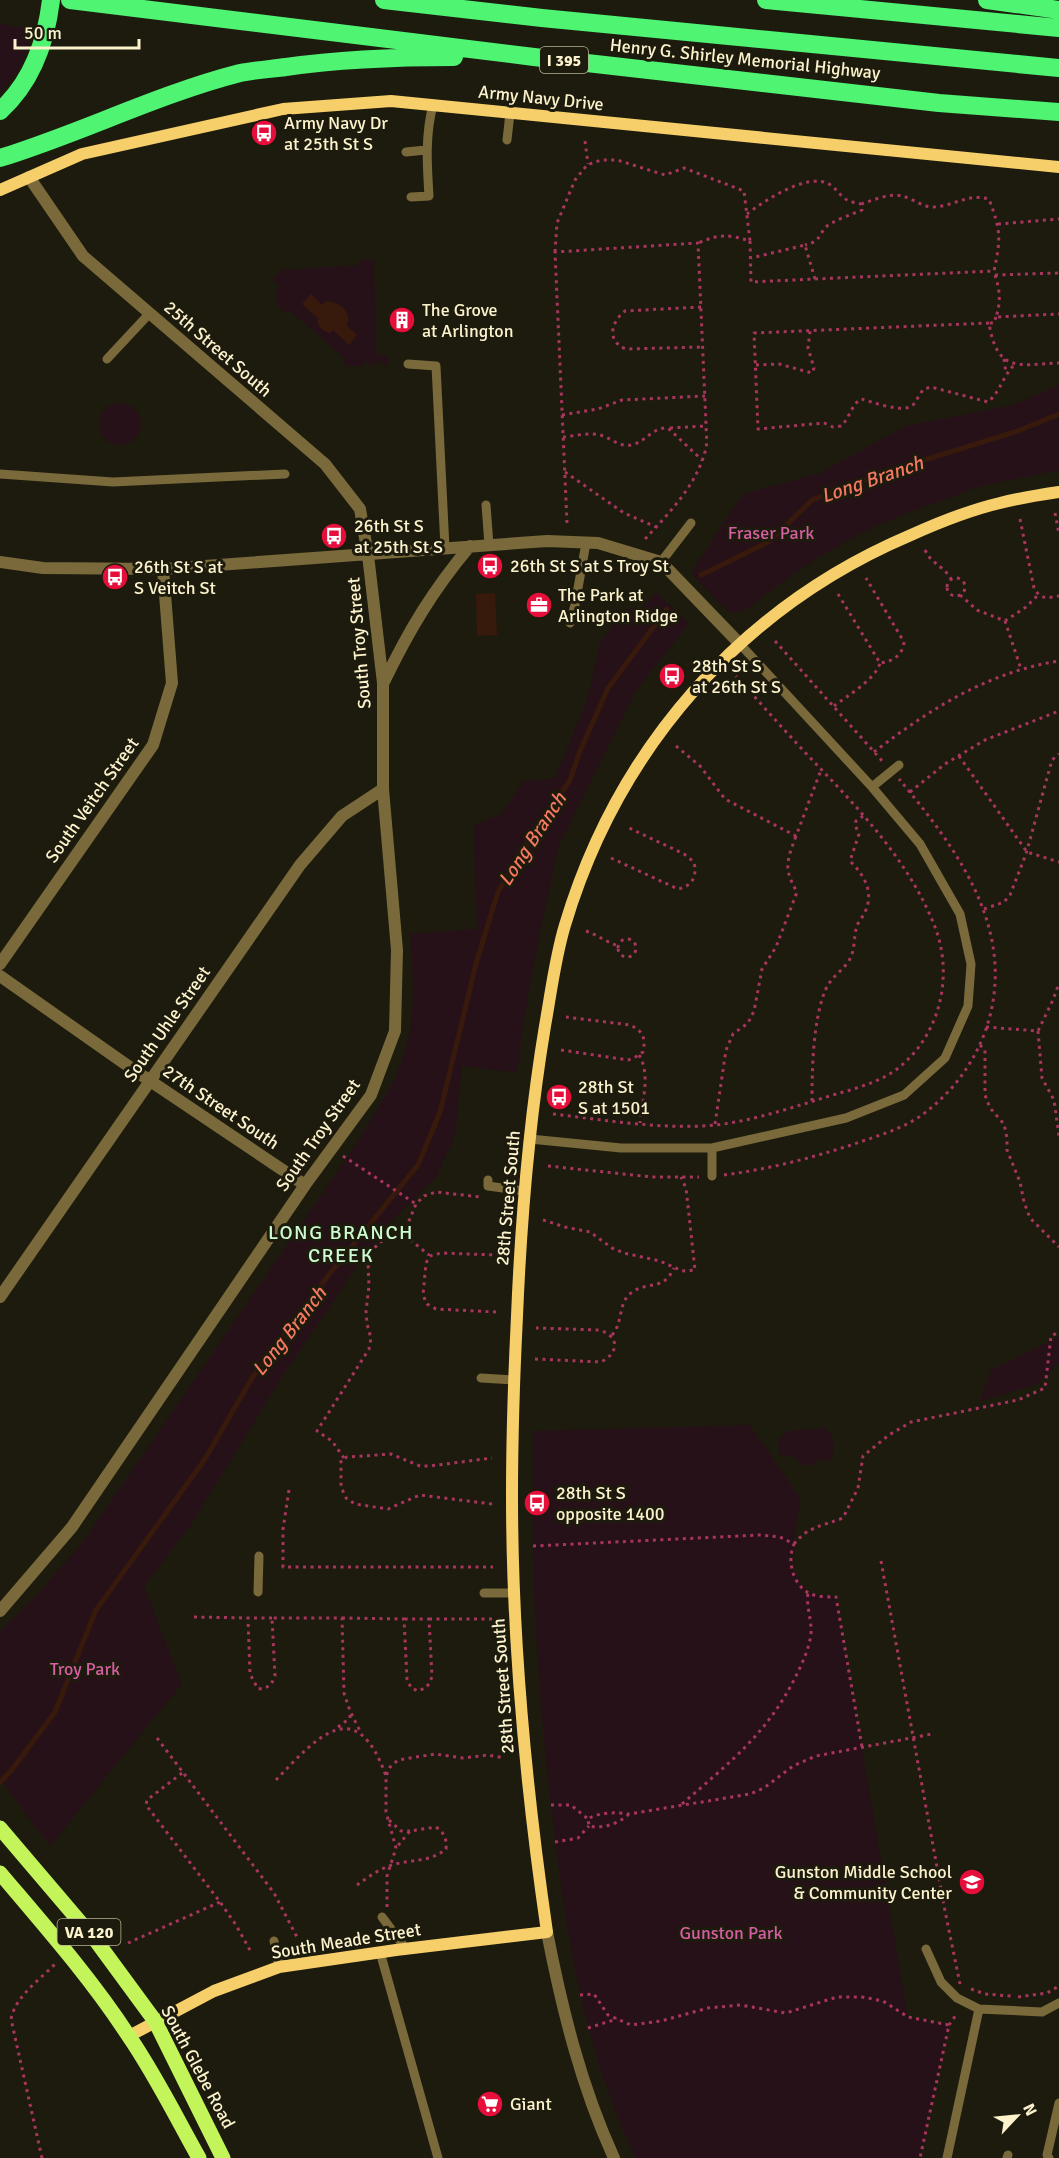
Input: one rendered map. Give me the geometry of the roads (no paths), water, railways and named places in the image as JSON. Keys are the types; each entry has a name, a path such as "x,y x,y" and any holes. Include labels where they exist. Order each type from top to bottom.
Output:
{"highway":[{"path":"0,111 9,103 33,68 47,30 51,0"},
{"name":"Henry G. Shirley Memorial Highway","path":"70,0 534,57 939,103 1059,112"},
{"path":"384,0 1059,68"},
{"path":"766,0 1059,28"},
{"path":"987,0 1059,10"},
{"path":"0,158 180,91 242,73 379,57 534,57"}],"main road":[{"name":"South Glebe Road","path":"0,1828 97,1942 155,2021 223,2158"},
{"name":"VA 120","path":"0,1873 78,1967 129,2036 199,2158"}],"street":[{"name":"Army Navy Drive","path":"0,190 82,154 283,109 374,101 1059,167"},
{"name":"25th Street South","path":"28,177 83,256 325,464 360,509 369,555"},
{"name":"28th Street South","path":"614,2158 584,2084 568,2032 547,1932 536,1860 522,1723 514,1593 512,1497 519,1259 540,1059 563,930 579,882 608,818 645,754 688,697 740,643 794,598 841,569 889,544 941,522 998,503 1059,492"},
{"path":"0,562 43,568 164,569 547,541 597,543 661,562 740,643"},
{"path":"383,683 406,636 443,579 470,546"},
{"name":"South Troy Street","path":"0,1611 72,1527 305,1185 370,1095 395,1031 397,950 383,789 383,683 369,555"},
{"name":"South Veitch Street","path":"0,964 153,745 172,683 164,569"},
{"name":"South Uhle Street","path":"0,1298 300,865 342,816 383,789"},
{"name":"27th Street South","path":"0,976 305,1185"},
{"name":"South Meade Street","path":"129,2036 214,1991 279,1967 406,1948 547,1932"}],"lane":[{"path":"411,197 429,196 426,150 428,123 433,105"},
{"path":"507,140 510,113"},
{"path":"406,152 426,150"},
{"path":"107,359 149,314"},
{"path":"408,364 436,366 445,548"},
{"path":"0,474 113,482 285,474"},
{"path":"486,505 489,545"},
{"path":"661,562 691,523"},
{"path":"570,623 586,543"},
{"path":"530,1139 621,1148 712,1148 846,1118 904,1095 945,1058 968,1006 971,964 960,914 920,844 872,787 740,643"},
{"path":"872,787 895,768"},
{"path":"712,1148 712,1176"},
{"path":"488,1180 488,1186 525,1191"},
{"path":"481,1378 514,1380"},
{"path":"258,1592 259,1556"},
{"path":"484,1593 514,1593"},
{"path":"384,1913 406,1948"},
{"path":"274,1941 279,1967"},
{"path":"926,1949 941,1982 957,1998 979,2009 1042,2012 1059,2003"},
{"path":"380,1952 438,2158"},
{"path":"947,2158 979,2009"},
{"path":"1049,2158 1047,2155 1059,2103"}],"waterway":[{"name":"Long Branch","path":"701,575 770,541 812,500 886,472 1018,431 1059,414"},
{"name":"Long Branch","path":"0,1782 11,1771 55,1712 96,1610 205,1459 252,1378 330,1273 418,1165 440,1112 477,960 498,892 533,834 570,780 580,751 608,688 667,609"}],"place":[{"name":"Army Navy Dr at 25th St S","path":"264,133"},
{"name":"The Grove at Arlington","path":"402,320"},
{"name":"26th St S at 25th St S","path":"334,536"},
{"name":"26th St S at S Troy St","path":"490,566"},
{"name":"26th St S at S Veitch St","path":"115,577"},
{"name":"The Park at Arlington Ridge","path":"539,605"},
{"name":"28th St S at 26th St S","path":"672,676"},
{"name":"28th St S at 1501","path":"559,1097"},
{"name":"28th St S opposite 1400","path":"537,1503"},
{"name":"Gunston Middle School & Community Center","path":"972,1882"},
{"name":"Giant","path":"490,2104"}],"district":[{"name":"LONG BRANCH CREEK","path":"341,1244"}],"park label":[{"name":"Fraser Park","path":"771,533"},
{"name":"Troy Park","path":"85,1669"},
{"name":"Gunston Park","path":"731,1933"}]}
